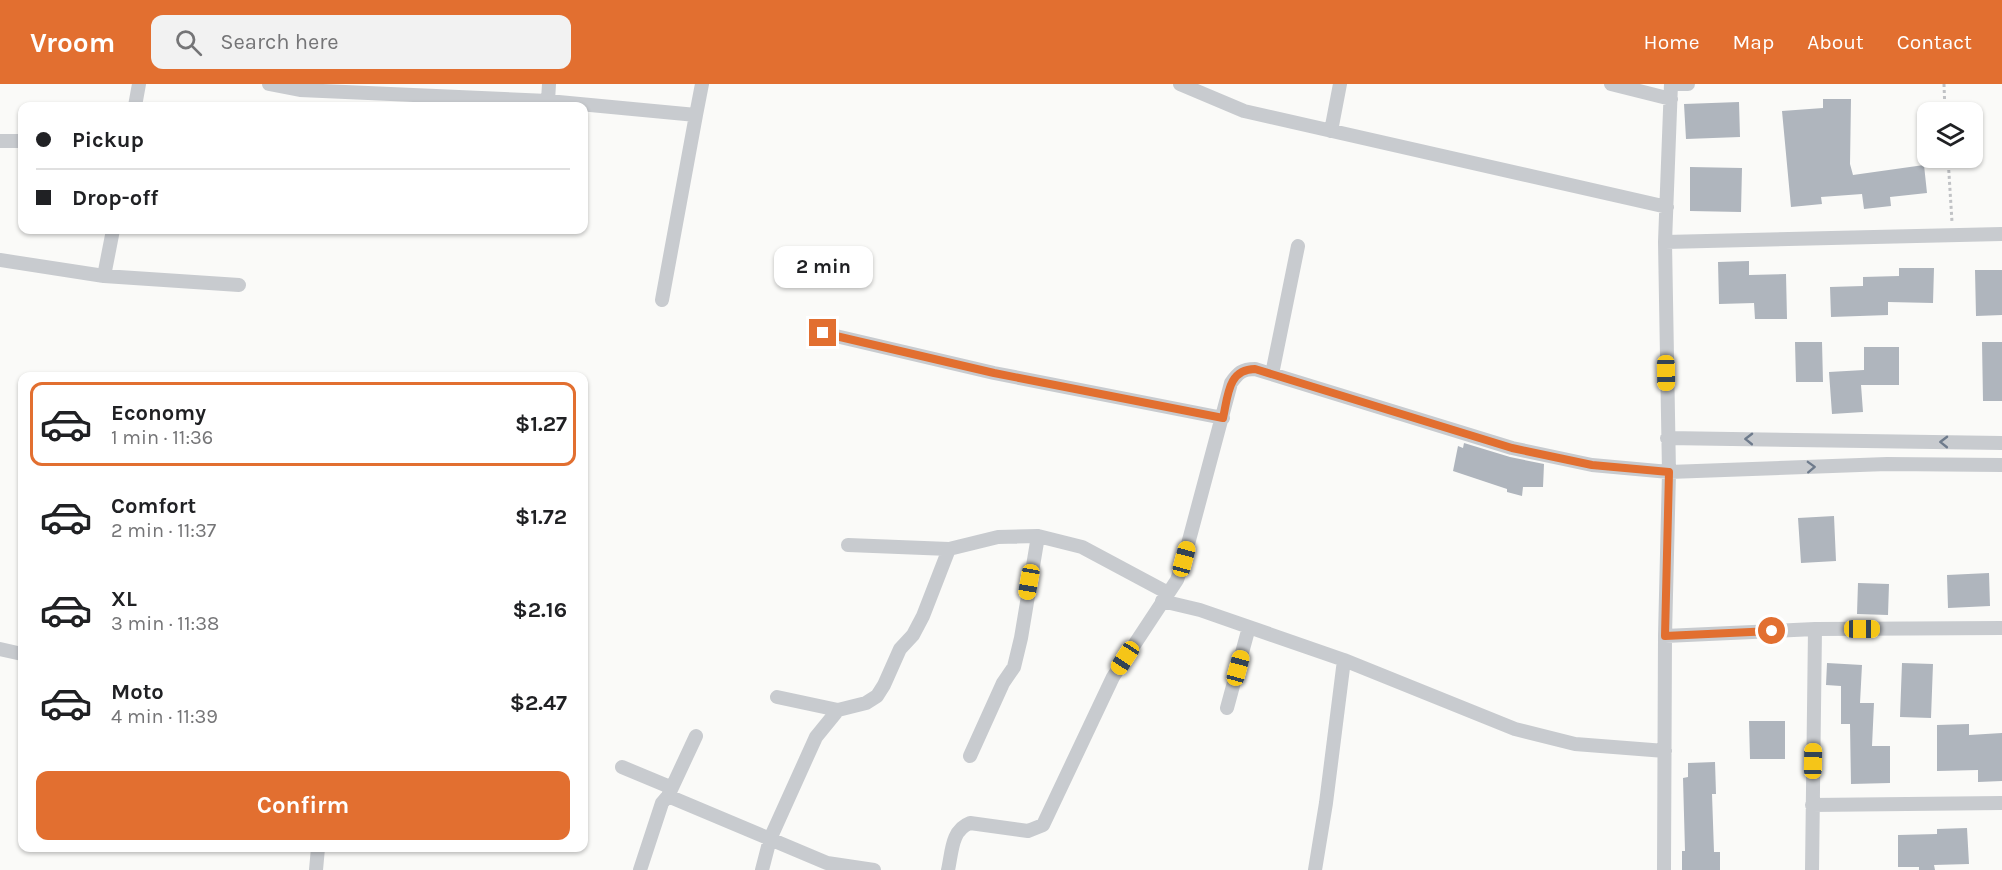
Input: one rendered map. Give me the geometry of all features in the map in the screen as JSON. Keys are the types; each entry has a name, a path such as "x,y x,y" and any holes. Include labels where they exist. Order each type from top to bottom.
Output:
{"street":[{"path":"136,102 139,84"},
{"path":"269,84 559,102"},
{"path":"548,101 549,84"},
{"path":"662,300 702,84"},
{"path":"1180,84 1244,111 1666,207"},
{"path":"1331,131 1340,84"},
{"path":"1611,84 1671,99"},
{"path":"1664,870 1665,636 1669,472 1666,207 1671,84 1688,84"},
{"path":"588,105 696,115"},
{"path":"0,141 18,141"},
{"path":"104,276 112,234"},
{"path":"1665,242 2002,234"},
{"path":"1272,374 1298,246"},
{"path":"0,260 104,276 239,285"},
{"path":"823,333 994,373 1223,418"},
{"path":"948,870 956,832 963,826 970,823 1028,831 1043,825 1113,677 1177,580 1231,383 1238,373 1246,369 1272,374 1512,448 1592,465 1669,472 1887,464 2002,465"},
{"path":"1667,438 2002,442"},
{"path":"970,756 1003,683 1014,667 1038,536"},
{"path":"848,544 949,549 998,537 1038,536 1082,547 1165,597 1344,660 1515,729 1575,744 1665,751"},
{"path":"777,697 838,710 866,703 877,696 900,649 913,635 923,616 949,549"},
{"path":"1227,708 1249,627"},
{"path":"1665,636 1815,629 2002,628"},
{"path":"1812,870 1815,629"},
{"path":"0,649 18,653"},
{"path":"1315,870 1344,660"},
{"path":"762,870 770,839 816,737 838,710"},
{"path":"640,870 662,803 696,736"},
{"path":"622,766 770,839 827,863 874,870"},
{"path":"1812,805 2002,803"},
{"path":"316,870 318,852"}],"path":[{"path":"1944,84 1945,102"},
{"path":"1949,168 1952,235"}],"building":[{"path":"1823,99 1851,99 1850,164 1853,175 1917,166 1917,168 1924,168 1927,193 1890,197 1891,206 1864,209 1862,194 1821,197 1822,204 1791,207 1782,111 1823,108"},
{"path":"1739,102 1740,137 1686,139 1684,104"},
{"path":"1690,167 1742,168 1741,212 1690,211"},
{"path":"1749,261 1749,275 1786,274 1787,319 1755,319 1754,303 1719,304 1718,262"},
{"path":"1899,268 1934,268 1933,303 1888,302 1888,315 1831,317 1830,287 1863,286 1863,277 1899,276"},
{"path":"1975,270 2002,270 2002,315 1976,316"},
{"path":"1795,342 1822,342 1823,382 1796,382"},
{"path":"1982,342 2002,342 2002,401 1983,401"},
{"path":"1864,347 1899,347 1899,385 1861,385 1863,412 1832,414 1829,372 1864,370"},
{"path":"1464,443 1510,457 1544,464 1543,487 1523,487 1522,496 1453,471 1458,446 1463,448"},
{"path":"1834,516 1836,561 1801,563 1798,518"},
{"path":"1989,573 1990,606 1948,608 1947,575"},
{"path":"1858,583 1889,584 1888,615 1857,614"},
{"path":"1827,663 1862,665 1860,703 1874,703 1872,746 1890,746 1890,783 1851,784 1850,724 1841,724 1841,686 1826,685"},
{"path":"1902,663 1933,664 1931,718 1900,717"},
{"path":"1749,721 1785,721 1785,759 1750,759"},
{"path":"1969,724 1969,735 2002,733 2002,781 1978,782 1978,770 1937,771 1937,725"},
{"path":"1715,762 1716,794 1712,794 1714,852 1720,852 1720,870 1682,870 1682,851 1685,851 1683,778 1688,777 1688,763"},
{"path":"1967,828 1969,864 1934,865 1935,870 1898,867 1898,835 1937,834 1937,829"}],"route":[{"path":"823,333 994,373 1223,418 1231,383 1238,373 1246,369 1255,369 1512,448 1592,465 1669,472 1665,636 1772,631"}]}
